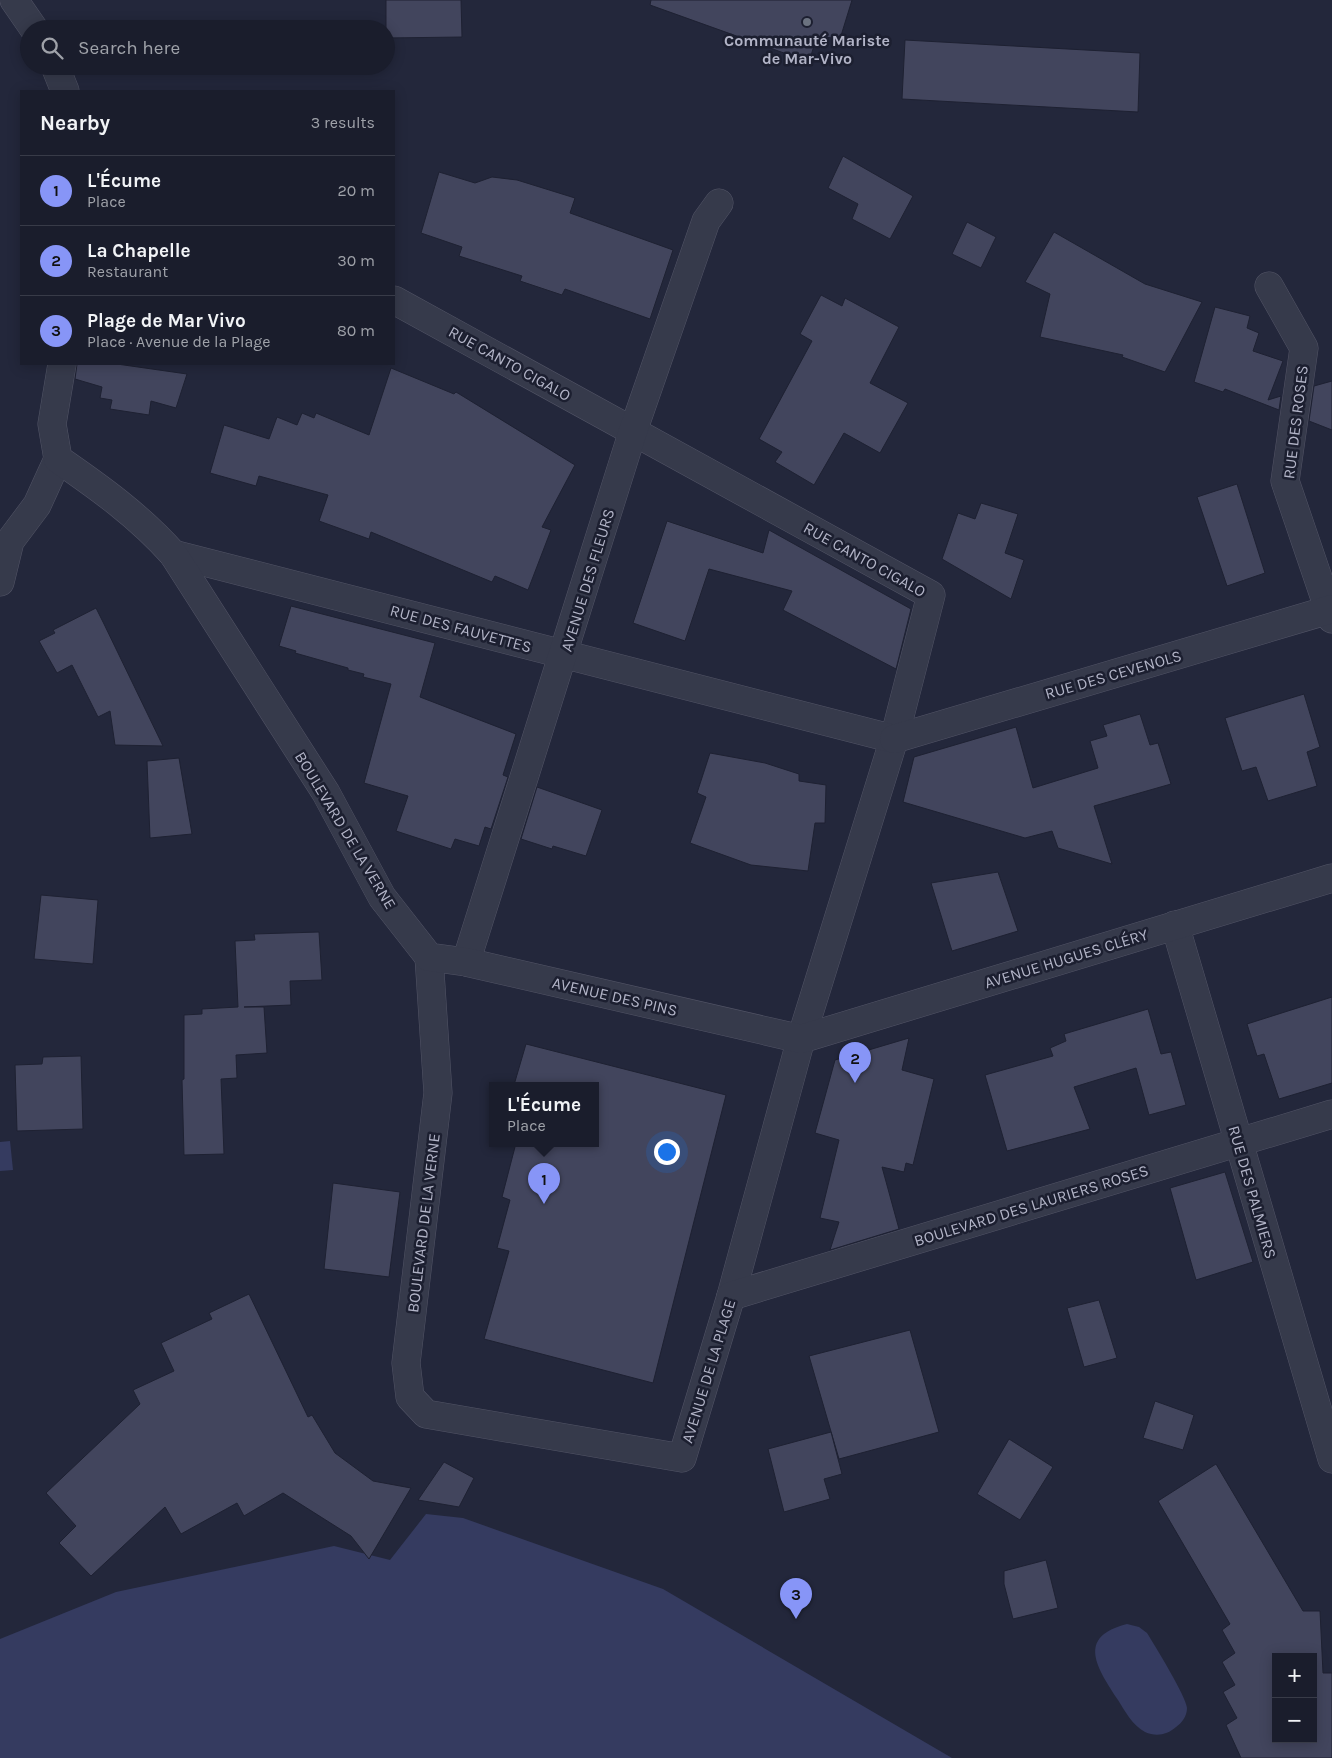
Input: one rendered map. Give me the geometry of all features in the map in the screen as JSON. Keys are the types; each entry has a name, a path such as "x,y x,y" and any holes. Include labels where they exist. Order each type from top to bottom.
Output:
{"street":[{"path":"14,0 28,20"},
{"path":"59,75 65,90"},
{"name":"AVENUE DES FLEURS","path":"466,962 633,430 706,221 719,202"},
{"name":"RUE DES ROSES","path":"1269,286 1304,348 1285,481 1331,613"},
{"name":"RUE CANTO CIGALO","path":"395,301 931,594 894,739 801,1039"},
{"path":"0,582 10,541 37,505 58,459 52,424 62,365"},
{"name":"BOULEVARD DE LA VERNE","path":"58,459 110,495 137,517 150,528 173,554 326,793 382,897 429,957 438,1093 406,1363 410,1397"},
{"name":"RUE DES FAUVETTES","path":"173,554 894,739"},
{"name":"RUE DES CEVENOLS","path":"894,739 1331,613"},
{"name":"AVENUE HUGUES CLÉRY","path":"801,1039 1332,878"},
{"name":"RUE DES PALMIERS","path":"1175,925 1332,1459"},
{"name":"AVENUE DES PINS","path":"429,957 466,962 801,1039"},
{"name":"AVENUE DE LA PLAGE","path":"410,1397 426,1414 682,1458 731,1296 801,1039"},
{"name":"BOULEVARD DES LAURIERS ROSES","path":"731,1296 1332,1114"}],"water":[{"path":"10,1141 13,1170 0,1171 0,1142"},
{"path":"426,1514 463,1518 663,1589 952,1758 0,1758 0,1639 116,1592 334,1546 390,1560"},
{"path":"1127,1624 1139,1627 1147,1633 1170,1671 1185,1702 1187,1711 1184,1719 1173,1730 1157,1735 1149,1734 1136,1726 1123,1709 1098,1666 1096,1646 1101,1637 1111,1630"}],"building":[{"path":"386,0 461,0 462,37 395,38 395,20 386,20"},
{"path":"651,0 852,0 840,39 817,36 809,62 650,5"},
{"path":"905,40 1140,53 1138,112 902,99"},
{"path":"843,156 913,196 890,239 852,219 858,204 828,188"},
{"path":"439,172 475,183 492,177 517,180 575,198 570,213 673,250 650,319 565,289 562,295 520,281 522,276 459,256 462,247 421,233"},
{"path":"967,222 996,237 981,268 952,254"},
{"path":"1054,232 1145,284 1202,302 1165,372 1122,357 1123,355 1040,337 1050,294 1025,282"},
{"path":"821,295 842,306 845,298 899,327 870,383 908,403 880,453 844,433 814,485 775,462 782,452 759,439 812,341 800,334"},
{"path":"1215,307 1250,316 1247,328 1259,333 1253,351 1283,361 1268,400 1281,396 1279,410 1225,389 1223,392 1194,382"},
{"path":"77,365 124,365 187,374 176,408 151,401 149,415 110,409 112,400 100,398 102,387 75,379"},
{"path":"391,368 454,394 456,392 575,465 542,527 551,530 528,590 495,576 492,582 371,532 369,539 319,521 328,495 259,476 256,486 210,473 224,425 269,439 277,417 297,425 302,413 314,418 316,413 369,435"},
{"path":"1332,381 1332,430 1309,421 1314,386"},
{"path":"1237,484 1265,573 1227,586 1197,497"},
{"path":"981,503 1018,514 1005,553 1024,560 1011,599 942,559 958,513 975,519"},
{"path":"667,521 763,553 769,530 911,609 896,669 783,610 792,591 709,569 685,641 633,623"},
{"path":"291,606 435,643 420,697 516,734 503,775 508,777 491,829 485,827 479,846 455,839 451,849 396,831 408,796 364,783 391,684 363,677 364,674 348,670 348,668 295,653 296,651 279,646"},
{"path":"96,608 163,746 115,745 110,711 98,717 72,665 57,673 39,641 55,633 53,630"},
{"path":"1304,694 1320,747 1307,752 1317,786 1268,801 1256,767 1242,771 1225,718"},
{"path":"1140,714 1150,745 1158,743 1171,784 1094,806 1112,864 1058,848 1052,831 1025,838 903,802 914,757 1016,727 1033,788 1098,768 1090,741 1107,736 1103,725"},
{"path":"710,753 765,763 799,774 799,781 826,785 825,823 815,823 808,871 751,865 690,843 706,797 697,793"},
{"path":"179,758 192,834 150,838 147,761"},
{"path":"537,787 602,810 586,856 553,846 552,849 521,839"},
{"path":"998,872 1018,931 952,951 931,883"},
{"path":"41,895 98,900 93,964 34,959"},
{"path":"319,932 322,980 290,981 291,1005 244,1007 264,1007 267,1053 236,1055 237,1078 221,1079 224,1154 184,1155 182,1080 184,1079 184,1015 202,1014 202,1009 238,1007 235,941 255,940 254,934"},
{"path":"1332,997 1332,1083 1279,1099 1264,1054 1257,1056 1247,1024"},
{"path":"1148,1009 1161,1054 1171,1052 1186,1105 1149,1115 1136,1068 1074,1087 1090,1129 1007,1151 985,1075 1053,1056 1050,1048 1066,1041 1064,1034"},
{"path":"909,1038 902,1070 934,1079 913,1165 906,1163 904,1172 882,1167 899,1229 830,1250 839,1222 820,1218 839,1140 815,1133 835,1060"},
{"path":"526,1044 726,1095 653,1383 484,1339 509,1251 497,1248 510,1200 502,1197 515,1147 599,1147 599,1082 515,1082"},
{"path":"81,1056 83,1129 17,1131 15,1065 42,1064 43,1057"},
{"path":"1225,1172 1253,1262 1196,1280 1170,1188"},
{"path":"333,1183 400,1192 389,1277 324,1269"},
{"path":"249,1294 308,1417 312,1415 335,1453 373,1481 411,1488 369,1559 351,1536 283,1493 244,1516 237,1503 181,1534 165,1507 91,1576 59,1543 76,1526 46,1493 140,1404 133,1390 174,1371 161,1343 212,1319 209,1313"},
{"path":"1099,1300 1117,1358 1084,1367 1067,1308"},
{"path":"910,1330 939,1432 839,1459 809,1356"},
{"path":"1155,1401 1194,1415 1183,1450 1143,1438"},
{"path":"831,1432 842,1474 824,1479 830,1499 784,1512 768,1449"},
{"path":"1009,1439 1053,1467 1020,1520 977,1494"},
{"path":"444,1462 474,1478 459,1507 418,1500"},
{"path":"1216,1464 1303,1611 1320,1611 1323,1673 1332,1673 1332,1758 1241,1758 1226,1725 1237,1718 1223,1692 1235,1685 1222,1662 1235,1653 1222,1630 1230,1624 1158,1501"},
{"path":"1046,1560 1058,1608 1013,1619 1004,1584 1004,1571"}],"place":[{"name":"Communauté Mariste de Mar-Vivo","path":"807,22"},
{"name":"La Chapelle","path":"855,1083"},
{"name":"L'Écume","path":"544,1204"},
{"name":"Plage de Mar Vivo","path":"796,1619"}]}
